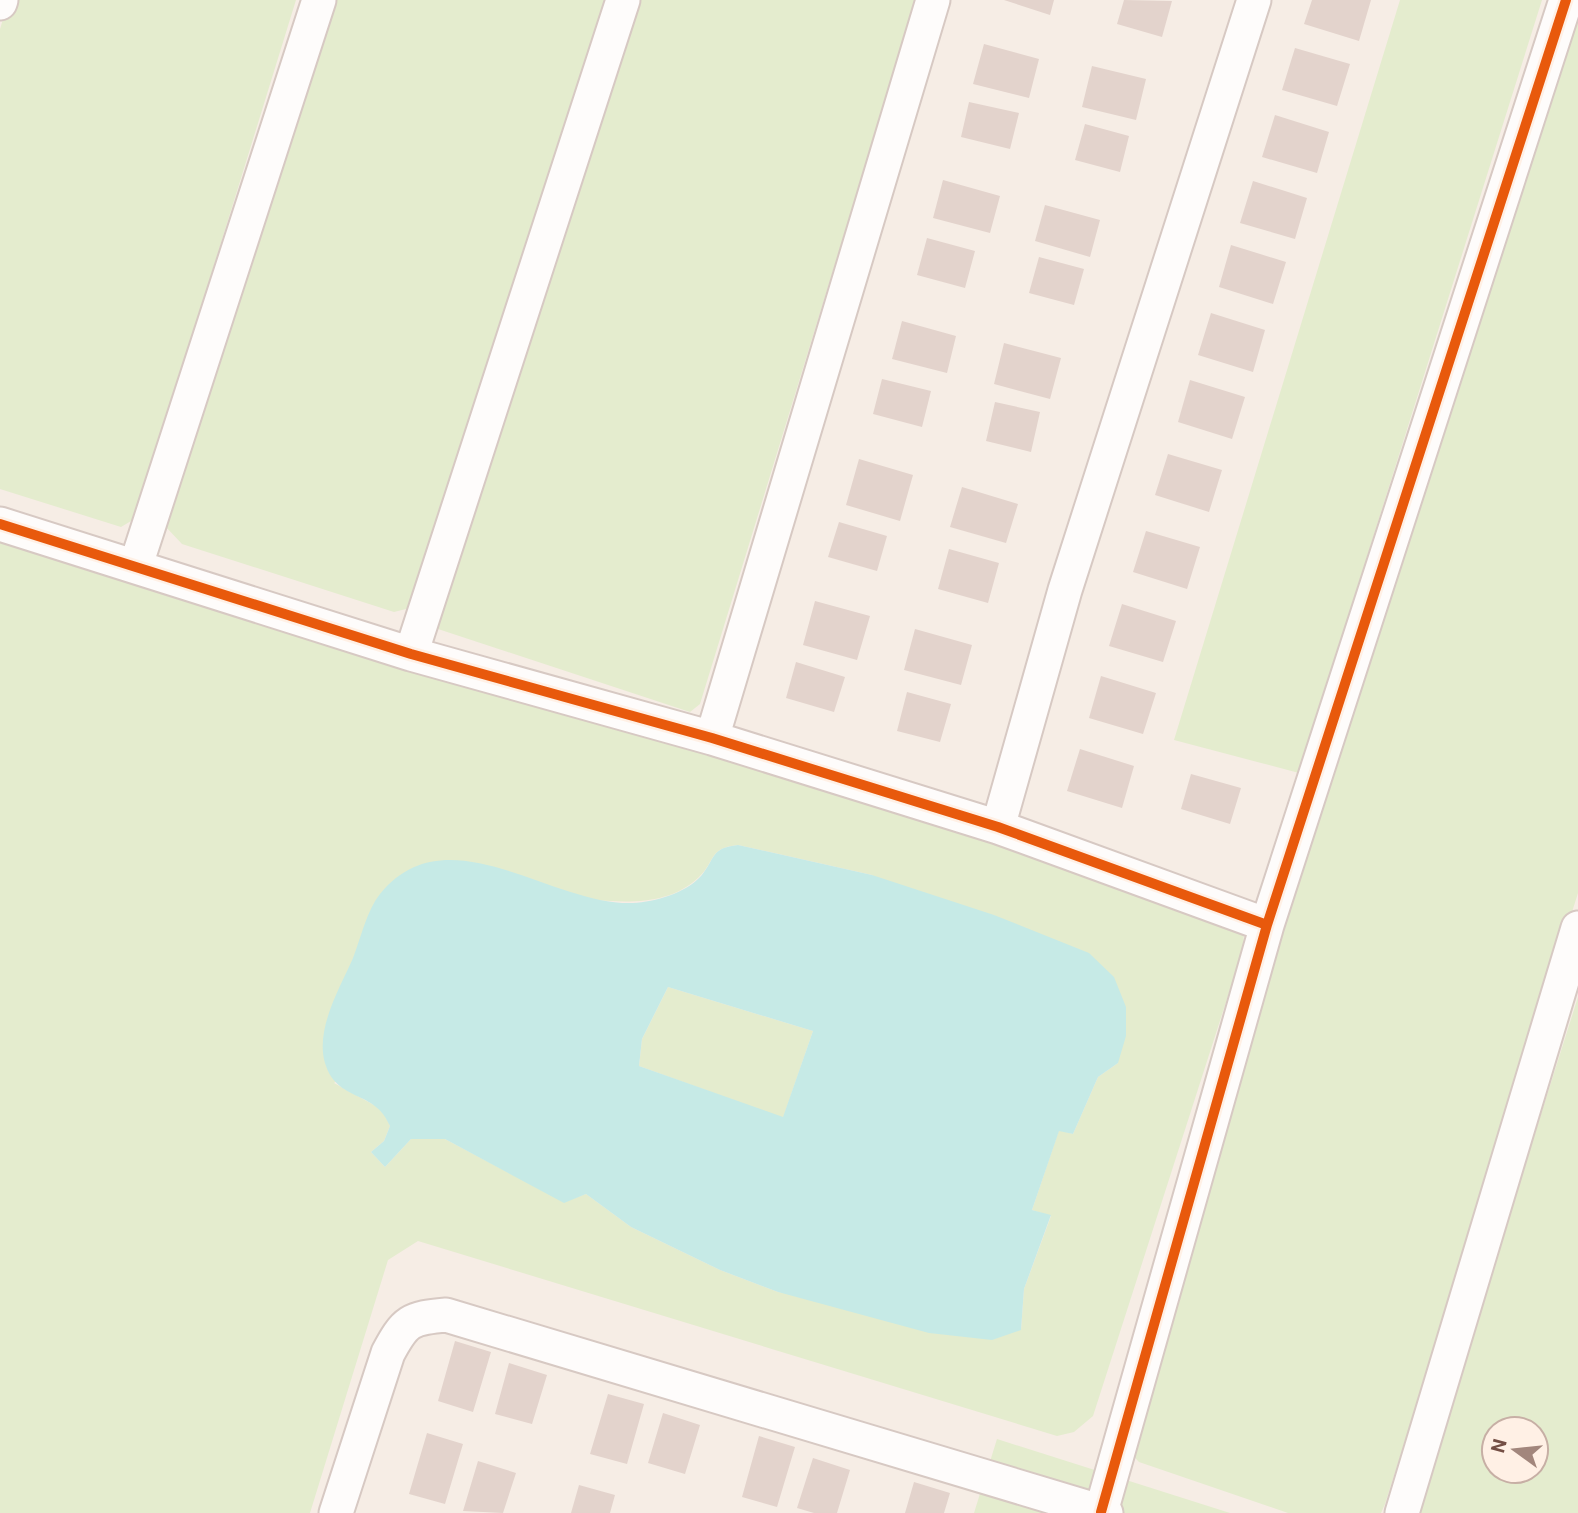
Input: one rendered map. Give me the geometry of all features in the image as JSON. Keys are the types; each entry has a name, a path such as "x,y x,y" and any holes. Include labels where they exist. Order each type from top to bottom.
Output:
{"street":[{"path":"136,565 319,0"},
{"path":"411,654 623,0"},
{"path":"712,738 933,0"},
{"path":"998,827 1065,590 1254,0"},
{"path":"336,1513 388,1353 400,1330 416,1317 446,1315 1103,1512 1267,925 1566,0"},
{"path":"0,524 411,654 712,738 998,827 1267,925"},
{"path":"1402,1513 1578,928"}],"green space":[{"path":"9,0 296,0 136,518 121,527 0,489 0,29"},
{"path":"319,0 605,0 420,590 410,608 394,612 182,544 165,526"},
{"path":"628,0 916,0 700,704 690,712 438,629 437,610"},
{"path":"1400,0 1542,0 1299,773 1174,740"},
{"path":"1578,0 1578,893 1381,1513 1288,1513 1139,1462 1123,1445 1120,1405"},
{"path":"0,516 539,687 1243,925 1244,946 1093,1416 1074,1432 1057,1436 418,1241 388,1260 310,1513 0,1513","holes":["738,845 872,875 1118,1063 1098,1077 1073,1134 1059,1130 1032,1210 1051,1216 1024,1289 1021,1330 778,1292 720,1270 631,1227 586,1194 564,1202 445,1139 411,1139 385,1167 371,1152 384,1141 390,1126 383,1110 334,1083 595,900 650,900 676,892 699,877 722,849"]},
{"path":"668,987 813,1031 783,1118 639,1066 642,1039"},
{"path":"1578,997 1578,1513 1415,1513"},
{"path":"997,1439 1230,1513 974,1513"}],"water":[{"path":"738,845 872,875 994,915 1089,953 1114,977 1126,1007 1126,1036 1118,1063 1098,1077 1073,1134 1059,1131 1032,1210 1051,1215 1024,1289 1021,1330 992,1340 929,1333 778,1292 720,1270 631,1227 586,1194 564,1203 445,1139 411,1139 385,1167 371,1152 384,1141 390,1126 375,1106 338,1085 331,1076 325,1063 323,1036 330,1009 353,958 371,908 380,894 407,871 436,861 468,861 501,868 601,900 633,903 651,901 679,892 695,882 718,851","holes":["668,987 813,1031 783,1117 639,1066 642,1039"]}],"building":[{"path":"1004,0 1054,0 1050,15"},
{"path":"1124,0 1172,1 1162,37 1117,24"},
{"path":"1312,0 1371,0 1359,41 1304,24"},
{"path":"984,44 1039,59 1029,98 973,84"},
{"path":"1295,48 1350,64 1337,106 1282,90"},
{"path":"1092,66 1146,79 1136,120 1082,107"},
{"path":"969,102 1019,113 1010,149 961,137"},
{"path":"1275,115 1329,132 1317,173 1262,157"},
{"path":"1085,124 1129,136 1120,172 1075,160"},
{"path":"943,180 1000,196 990,233 933,218"},
{"path":"1253,181 1307,198 1295,239 1240,223"},
{"path":"1045,205 1100,220 1090,257 1035,241"},
{"path":"927,238 975,251 965,288 917,275"},
{"path":"1231,245 1286,262 1273,304 1219,287"},
{"path":"1039,257 1084,269 1074,305 1029,293"},
{"path":"1211,313 1265,330 1253,372 1198,355"},
{"path":"902,321 956,336 947,373 892,359"},
{"path":"1004,343 1061,358 1050,399 994,384"},
{"path":"882,379 931,391 922,427 873,414"},
{"path":"1190,380 1245,397 1232,439 1178,422"},
{"path":"995,402 1040,412 1031,452 986,441"},
{"path":"1168,454 1222,470 1209,512 1155,495"},
{"path":"859,459 913,475 900,521 846,505"},
{"path":"962,487 1018,504 1006,543 950,527"},
{"path":"839,522 887,536 877,571 828,557"},
{"path":"1146,531 1200,547 1187,589 1133,572"},
{"path":"949,549 999,563 988,603 938,589"},
{"path":"815,601 870,616 857,660 803,645"},
{"path":"1122,604 1176,621 1163,662 1109,646"},
{"path":"915,629 972,645 961,685 904,670"},
{"path":"796,662 845,677 834,712 786,698"},
{"path":"1101,676 1156,693 1143,734 1089,718"},
{"path":"907,692 951,704 940,742 897,731"},
{"path":"1080,749 1134,766 1122,808 1067,791"},
{"path":"1191,774 1241,788 1230,824 1181,809"},
{"path":"455,1341 491,1352 473,1412 438,1401"},
{"path":"509,1363 547,1375 532,1424 495,1414"},
{"path":"608,1394 644,1404 627,1464 590,1454"},
{"path":"663,1413 700,1425 685,1474 648,1463"},
{"path":"427,1433 463,1444 445,1504 409,1494"},
{"path":"759,1436 795,1447 777,1507 742,1497"},
{"path":"813,1458 850,1470 837,1513 814,1513 797,1508"},
{"path":"478,1461 516,1473 503,1513 463,1511"},
{"path":"914,1482 950,1493 944,1513 905,1513"},
{"path":"579,1485 615,1495 610,1513 571,1513"}],"cycle path":[{"path":"1101,1512 1267,925 1566,0"},
{"path":"0,524 411,654 712,738 998,827 1267,925"}]}
